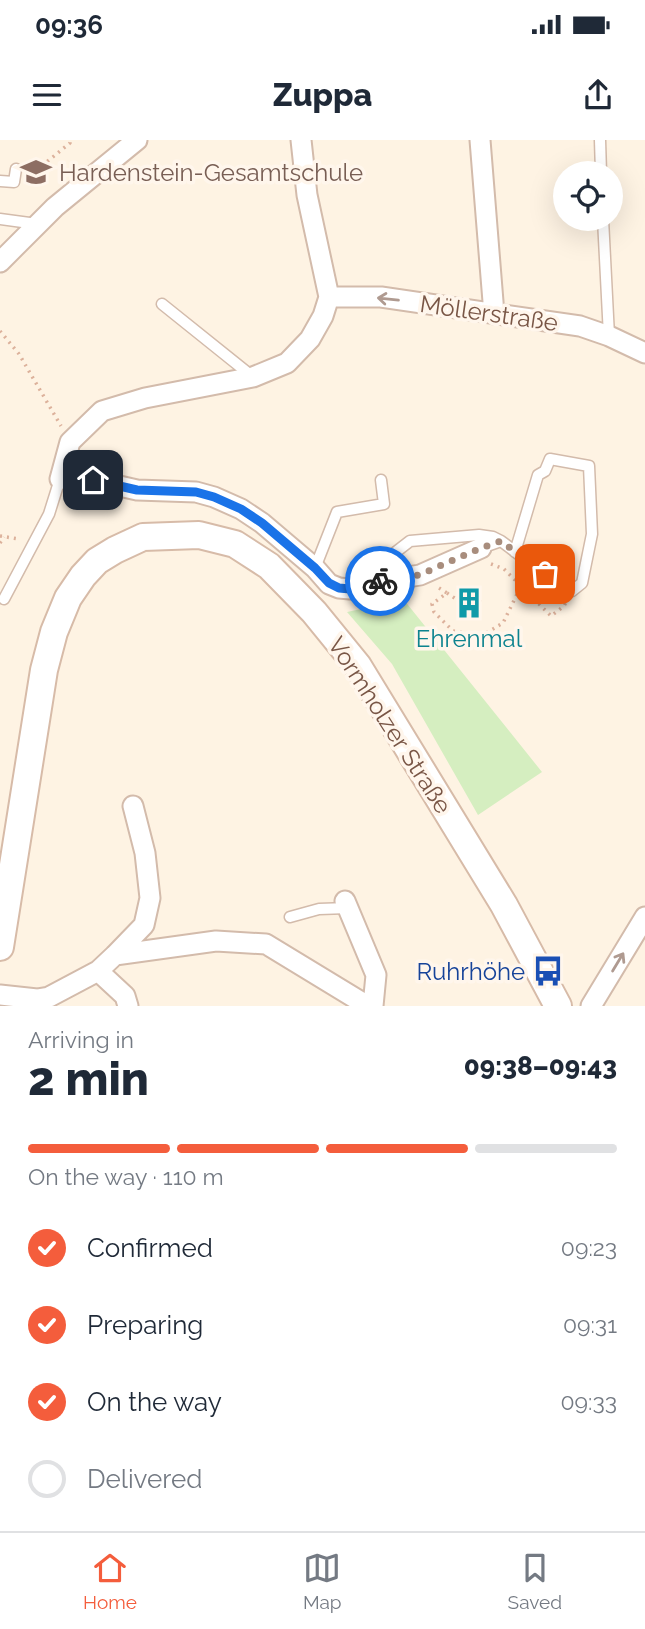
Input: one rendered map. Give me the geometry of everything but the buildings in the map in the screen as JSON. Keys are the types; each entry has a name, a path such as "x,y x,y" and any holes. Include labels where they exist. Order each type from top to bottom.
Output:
{"main road":[{"name":"Vormholzer Straße","path":"0,947 4,906 44,670 54,632 68,598 97,561 115,550 143,537 199,535 235,544 269,566 314,612 358,666 504,905 558,1006"}],"street":[{"path":"301,140 307,195 329,298 323,316 310,339 287,363 253,377 145,398 102,411 70,442 60,479 93,480 137,490 196,492 214,497 241,509 262,523 329,583 339,588 350,589 369,583 419,575 475,551"},
{"path":"480,140 494,314"},
{"path":"0,262 55,207 136,141"},
{"name":"Möllerstraße","path":"329,298 380,297 580,326 645,353"},
{"path":"0,995 37,999 48,997 97,971 144,925 150,898 145,853 133,806"},
{"path":"116,955 216,941 266,944 371,1006 376,975 347,905"},
{"path":"591,1006 645,917"},
{"path":"97,971 125,996 128,1006"}],"lane":[{"path":"600,140 601,161"},
{"path":"0,181 14,182 16,169"},
{"path":"0,219 38,224"},
{"path":"604,231 609,336"},
{"path":"162,304 253,377"},
{"path":"369,583 388,558 410,541 480,534 501,541 515,552 560,585 572,591 582,583 593,534 589,466 550,459 545,471 538,475 515,552"},
{"path":"4,599 49,514 60,479"},
{"path":"315,568 337,512 384,504 382,480"},
{"path":"475,551 501,541"},
{"path":"290,917 347,905"}],"path":[{"path":"16,169 38,169 70,143 70,140"},
{"path":"0,331 19,354 70,442"},
{"path":"0,543 2,536 35,542"},
{"path":"475,551 504,569 551,616 564,606 572,591"},
{"path":"419,575 456,600 465,591 480,598 480,604 470,612 463,609 463,602 468,597 474,604 472,607 464,604 469,603"},
{"path":"447,593 432,604 434,612 453,631 481,636 503,623 521,586"}],"green space":[{"path":"404,600 542,772 478,815 392,664 347,612"}],"way so far":[{"path":"380,581 419,575 501,541 545,574"}],"place":[{"name":"Hardenstein-Gesamtschule","path":"36,172"},
{"name":"Ehrenmal","path":"469,603"},
{"name":"Ruhrhöhe","path":"548,971"}],"route":[{"path":"93,480 137,490 196,492 214,497 241,509 262,523 329,583 350,589 380,581"}]}
